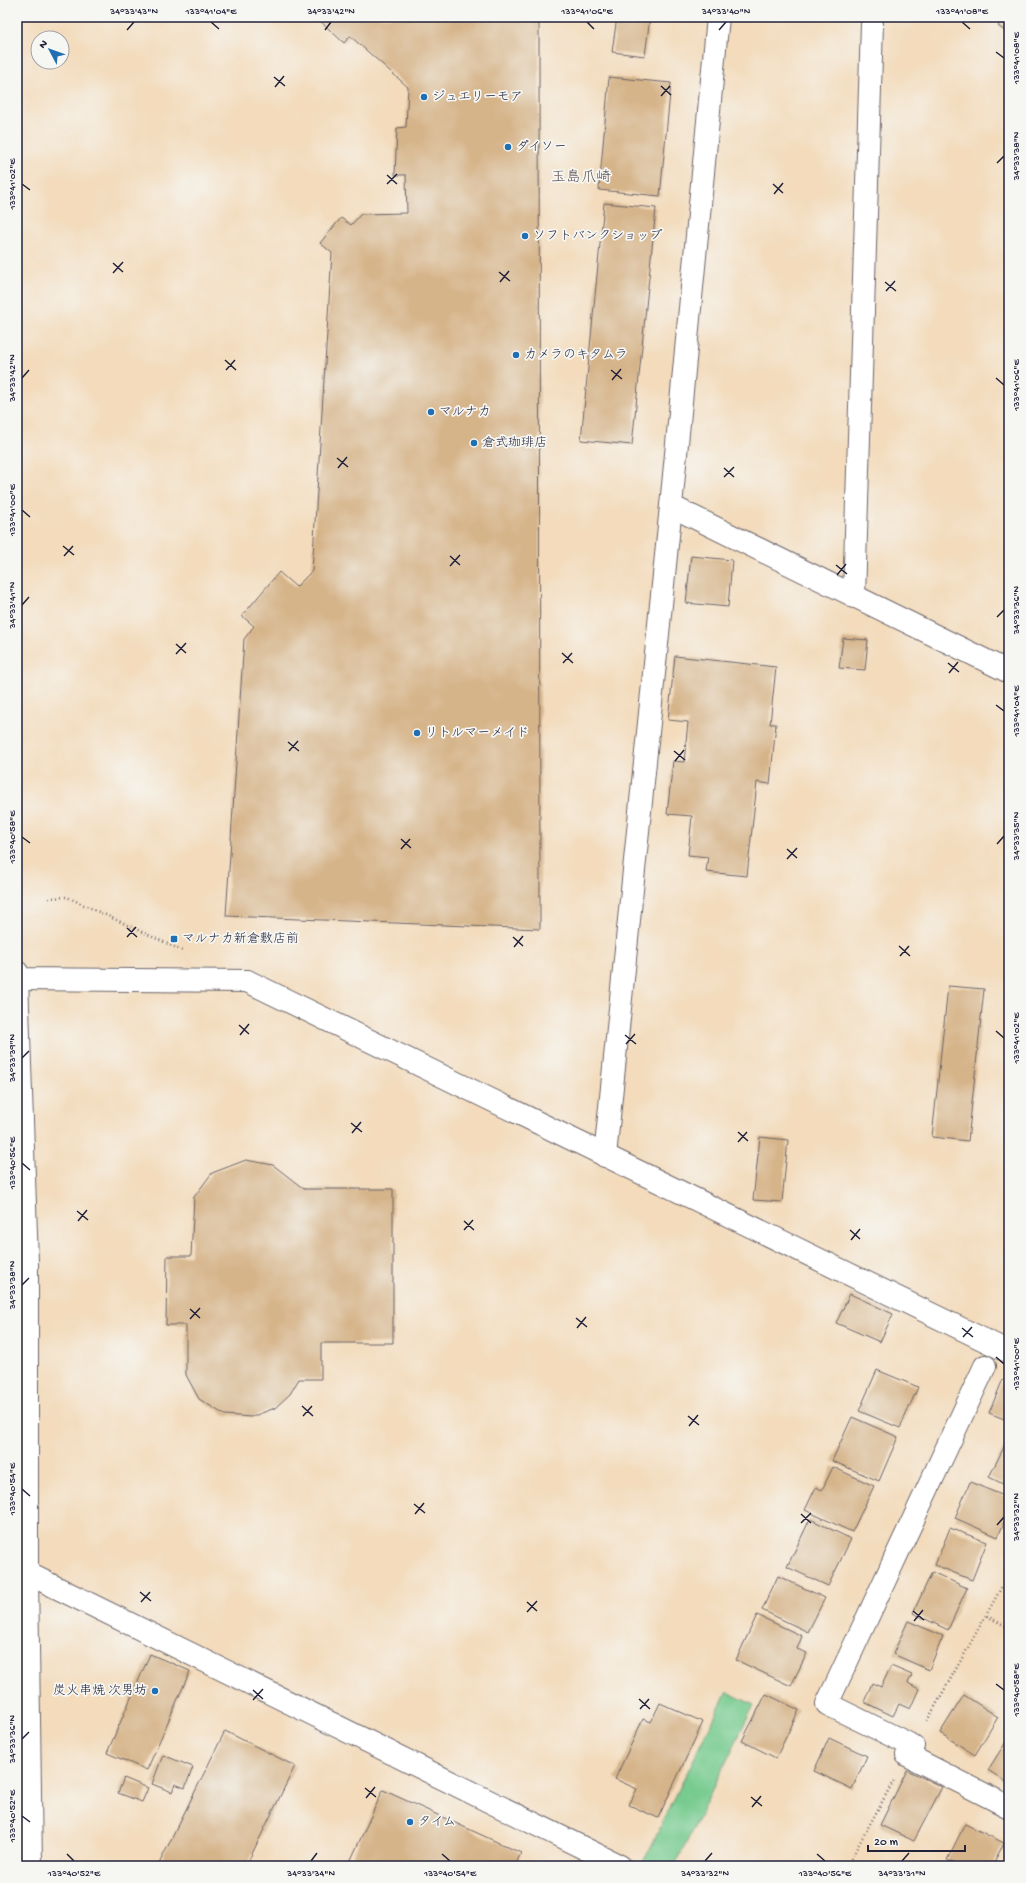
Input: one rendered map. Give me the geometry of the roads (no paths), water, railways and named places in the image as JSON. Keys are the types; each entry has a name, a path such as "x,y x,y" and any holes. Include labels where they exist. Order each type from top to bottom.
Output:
{"street":[{"path":"605,1156 671,506 718,17"},
{"path":"854,597 872,24"},
{"path":"671,506 1009,672"},
{"path":"17,972 27,1262 27,1573 31,1866"},
{"path":"17,979 247,981 1009,1352"},
{"path":"985,1366 827,1704 1009,1807"},
{"path":"27,1573 620,1866"}],"place":[{"name":"ジュエリーモア","path":"424,97"},
{"name":"ダイソー","path":"508,147"},
{"name":"ソフトバンクショップ","path":"525,236"},
{"name":"カメラのキタムラ","path":"516,355"},
{"name":"マルナカ","path":"431,412"},
{"name":"倉式珈琲店","path":"474,443"},
{"name":"リトルマーメイド","path":"417,733"},
{"name":"マルナカ新倉敷店前","path":"174,939"},
{"name":"炭火串焼 次男坊","path":"155,1691"},
{"name":"タイム","path":"410,1822"}],"district":[{"name":"玉島爪崎","path":"581,178"}]}
